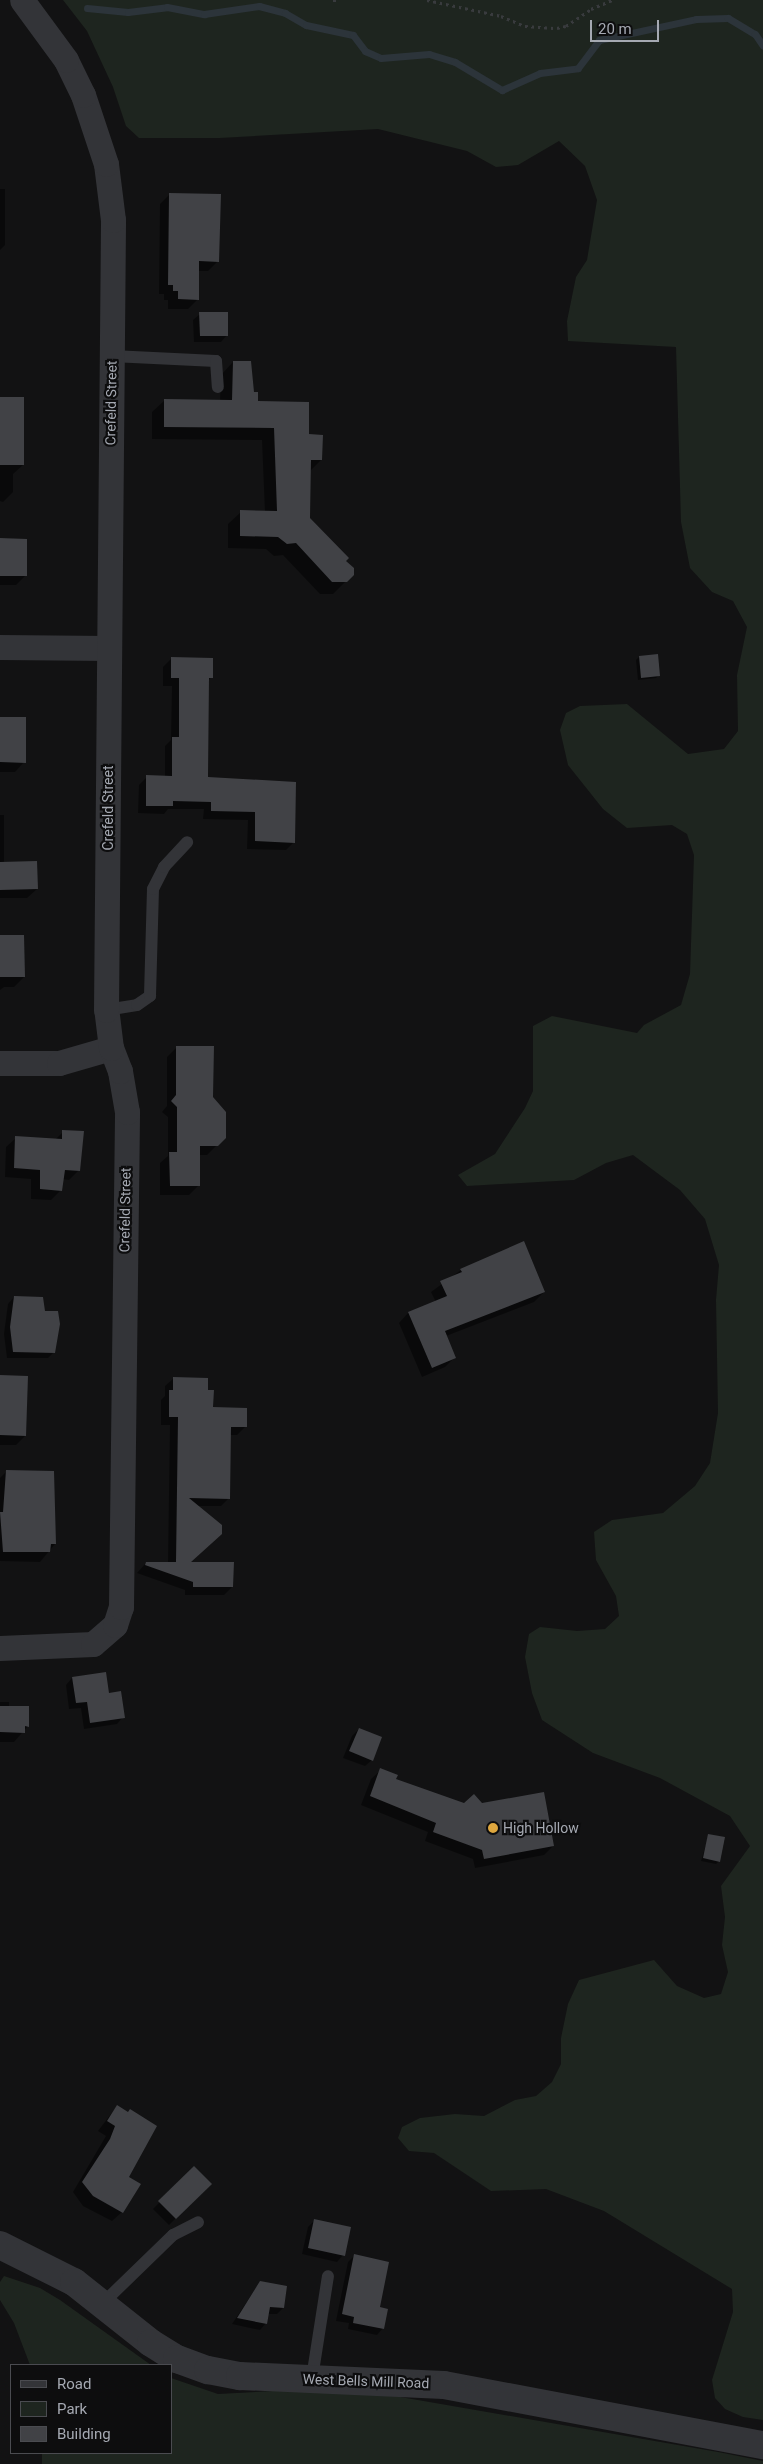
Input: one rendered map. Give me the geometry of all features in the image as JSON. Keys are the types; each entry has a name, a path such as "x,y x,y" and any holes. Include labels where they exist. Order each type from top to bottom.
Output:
{"street":[{"name":"Crefeld Street","path":"0,1648 82,1646 109,1632 121,1606 127,1112 122,1077 111,1048 106,1010 113,220 106,164 84,95 66,60 22,0"},
{"path":"0,646 109,648"},
{"path":"0,1063 59,1063 111,1048"},
{"name":"West Bells Mill Road","path":"0,2245 74,2282 103,2303 151,2343 193,2365 240,2376 444,2384 763,2446"}],"lane":[{"path":"112,356 216,361 218,387"},
{"path":"106,1010 136,1005 150,996 153,888 164,867 187,842"},
{"path":"103,2303 173,2235 198,2222"},
{"path":"312,2378 328,2276"}],"path":[{"path":"427,0 509,18 525,26 551,28 566,26 591,9 612,0"}],"green space":[{"path":"63,0 763,0 763,2420 743,2417 725,2409 715,2398 712,2380 733,2312 732,2289 604,2211 546,2189 491,2191 434,2153 409,2151 398,2138 402,2127 420,2118 455,2114 484,2116 515,2100 536,2096 552,2082 561,2064 561,2038 568,2004 579,1980 654,1960 677,1986 704,1998 721,1994 728,1972 722,1945 725,1917 721,1886 750,1846 730,1816 660,1778 593,1753 542,1720 532,1693 525,1657 529,1634 540,1627 577,1631 605,1629 619,1616 616,1596 596,1560 594,1532 612,1520 663,1513 695,1486 710,1463 718,1413 716,1300 719,1265 705,1219 680,1190 633,1155 606,1163 574,1180 467,1186 458,1175 495,1154 525,1108 533,1091 533,1026 552,1016 637,1033 644,1025 681,1005 690,974 694,855 687,834 672,825 627,828 603,809 568,765 560,730 566,713 580,706 627,704 688,754 724,749 738,731 737,675 747,627 733,601 712,592 690,568 681,522 676,347 568,341 567,321 576,277 587,260 597,200 585,166 559,141 518,165 496,167 467,151 378,129 219,138 139,138 126,126 113,87 87,31"},
{"path":"4,2276 40,2288 60,2300 150,2364 30,2364 14,2323 0,2300 0,2282"},
{"path":"172,2378 218,2394 309,2389 389,2395 763,2461 763,2464 42,2464 42,2454 172,2454"}],"building":[{"path":"169,193 221,194 219,262 199,261 199,300 178,299 178,291 173,291 173,285 168,285"},
{"path":"199,312 228,312 228,336 200,336"},
{"path":"233,361 251,361 254,392 258,392 258,401 309,402 309,434 323,435 322,460 311,460 310,518 349,558 346,561 354,568 354,575 347,582 332,582 296,543 287,544 278,537 240,536 240,510 277,511 274,428 164,427 164,399 232,400"},
{"path":"0,397 24,397 24,465 0,465"},
{"path":"0,538 27,539 27,576 0,576"},
{"path":"658,654 660,676 641,678 639,656"},
{"path":"171,657 213,658 213,678 209,678 208,777 296,782 295,843 255,841 255,812 211,811 211,802 173,801 173,806 146,806 146,775 172,776 172,737 179,737 179,678 171,678"},
{"path":"0,717 26,717 26,763 0,762"},
{"path":"37,861 38,889 0,890 0,862"},
{"path":"0,935 24,935 25,977 0,977"},
{"path":"176,1046 214,1046 213,1097 226,1112 226,1138 218,1146 200,1146 200,1186 170,1186 169,1152 177,1152 177,1107 171,1101 176,1095"},
{"path":"62,1130 84,1131 80,1171 65,1170 62,1191 40,1189 40,1170 14,1168 15,1136 62,1139"},
{"path":"524,1241 545,1292 445,1331 456,1358 432,1368 408,1312 447,1296 440,1281 462,1272 460,1269"},
{"path":"14,1296 43,1297 45,1311 58,1311 60,1324 55,1353 13,1352 10,1327"},
{"path":"0,1375 28,1376 26,1436 0,1435"},
{"path":"173,1377 208,1378 208,1390 214,1390 213,1407 247,1408 247,1427 231,1427 230,1499 189,1498 222,1525 222,1534 191,1562 234,1562 233,1587 193,1587 193,1582 145,1565 146,1562 176,1562 178,1417 169,1417 169,1390 173,1390"},
{"path":"6,1470 54,1471 56,1544 51,1544 50,1552 3,1552 0,1512 3,1512"},
{"path":"106,1672 109,1693 121,1691 125,1718 90,1723 87,1702 76,1703 72,1677"},
{"path":"0,1706 29,1706 29,1727 25,1726 25,1733 0,1732"},
{"path":"359,1728 382,1737 373,1761 349,1751"},
{"name":"High Hollow","path":"380,1768 398,1775 396,1779 464,1803 474,1794 482,1803 544,1792 554,1846 484,1859 482,1850 433,1832 436,1823 370,1796"},
{"path":"708,1834 725,1837 720,1862 703,1858"},
{"path":"117,2105 128,2112 130,2109 157,2126 129,2177 141,2184 123,2213 93,2196 82,2182 110,2139 115,2126 107,2121"},
{"path":"194,2166 212,2184 176,2219 158,2201"},
{"path":"314,2219 351,2227 345,2256 308,2248"},
{"path":"354,2254 389,2262 380,2307 388,2309 384,2329 353,2323 354,2317 342,2314"},
{"path":"260,2281 287,2286 284,2308 270,2307 267,2324 237,2318"}],"waterway":[{"path":"87,8 128,12 167,7 204,14 259,6 285,13 306,25 353,35 365,51 381,58 429,54 455,62 502,90 540,73 578,68 599,40 696,19 728,18 755,34 763,46"}],"place":[{"name":"High Hollow","path":"493,1828"}]}
